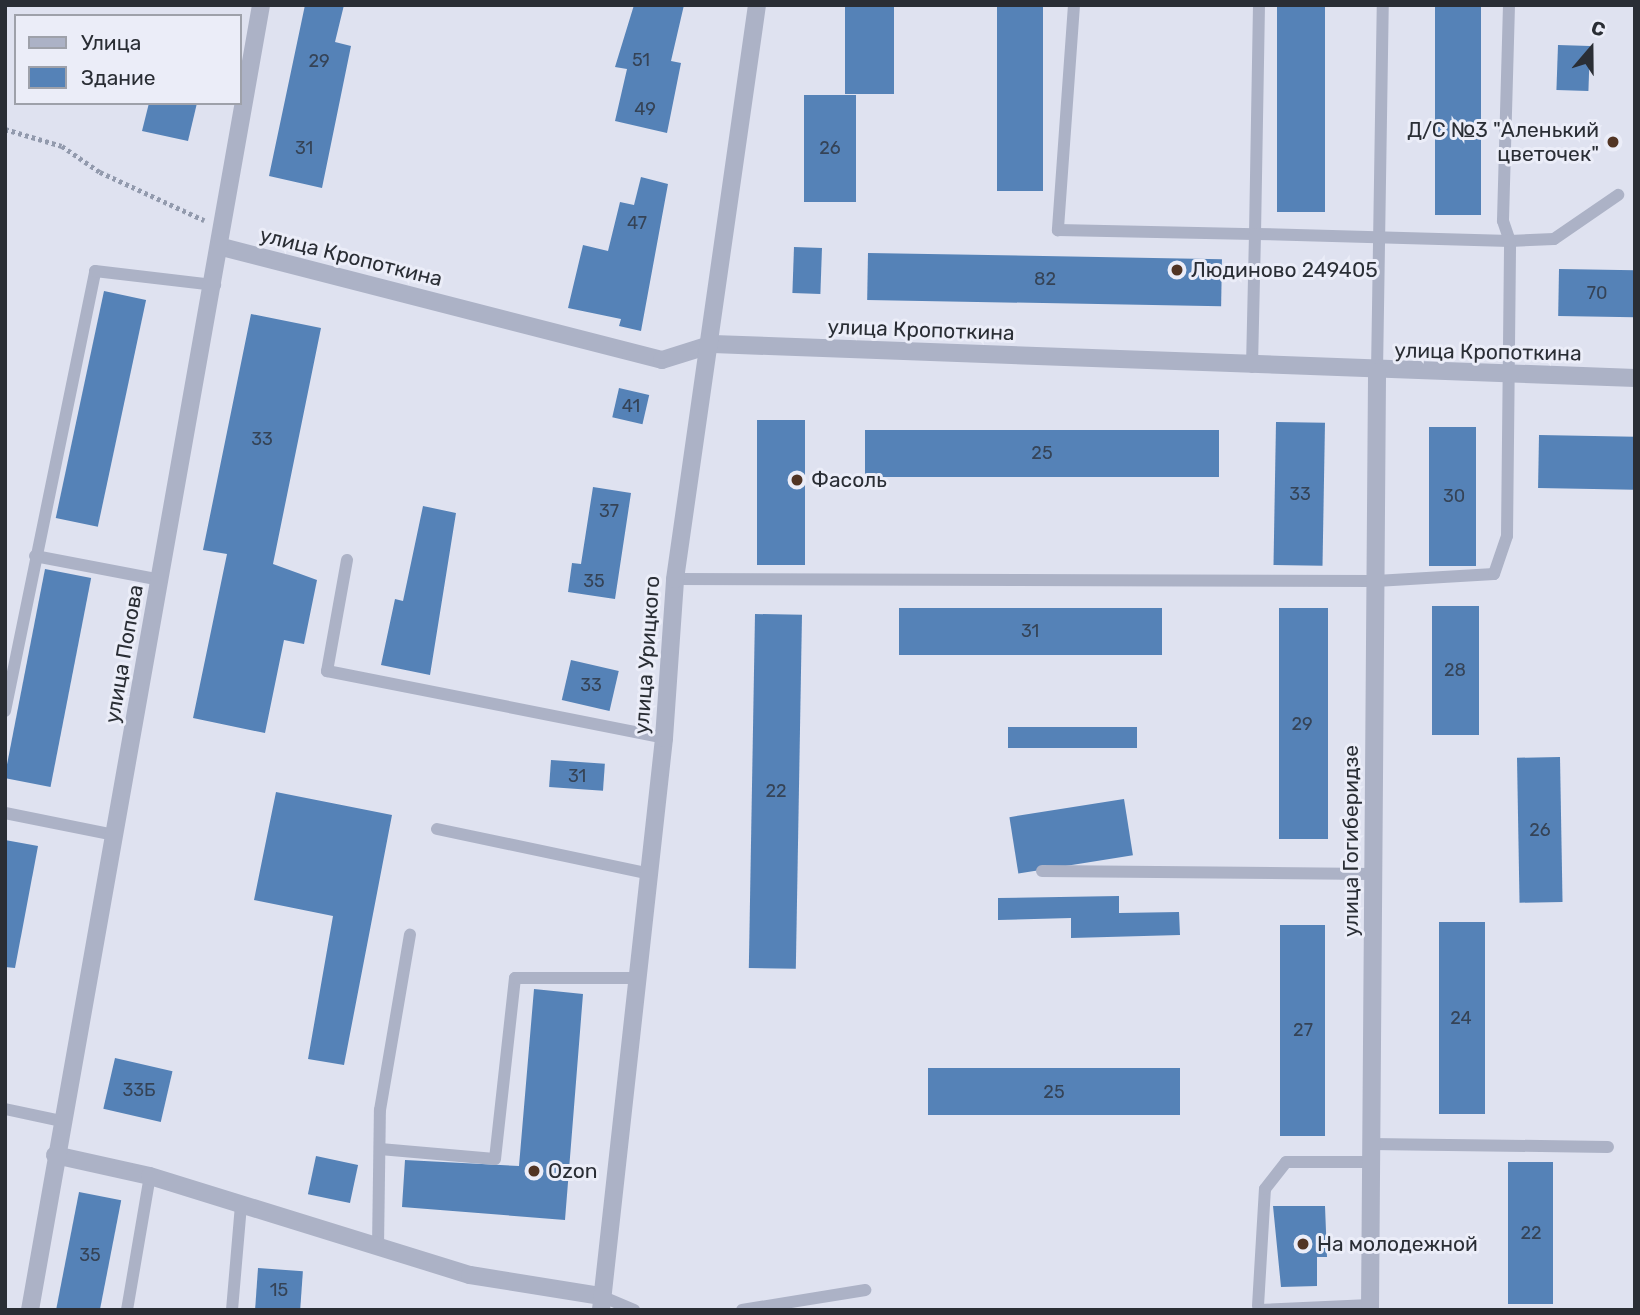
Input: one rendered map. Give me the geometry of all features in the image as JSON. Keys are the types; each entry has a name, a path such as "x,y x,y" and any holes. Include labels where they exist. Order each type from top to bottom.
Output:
{"street":[{"name":"улица Попова","path":"30,1310 61,1121 224,238 261,5"},
{"name":"улица Урицкого","path":"601,1303 646,873 664,738 675,579 713,344 758,5"},
{"name":"улица Кропоткина","path":"224,238 663,360 713,344 1377,372 1635,378"},
{"name":"улица Гогиберидзе","path":"1370,1307 1377,372"},
{"path":"55,1155 150,1176 470,1275 601,1303"}],"lane":[{"path":"1074,5 1058,230 1510,242 1554,239 1618,195"},
{"path":"1252,367 1259,5"},
{"path":"1377,372 1383,5"},
{"path":"675,579 1376,581 1468,580 1494,574 1501,566 1507,536 1510,242 1503,221 1509,5"},
{"path":"5,711 95,271 215,285"},
{"path":"36,556 161,580"},
{"path":"347,560 327,671 664,738"},
{"path":"5,813 114,835"},
{"path":"436,829 646,873"},
{"path":"1042,872 1373,874"},
{"path":"378,1247 380,1149 410,935"},
{"path":"380,1149 495,1159 515,978 635,978"},
{"path":"5,1109 61,1121"},
{"path":"1370,1307 1258,1308 1265,1189 1286,1162 1371,1153 1608,1147"},
{"path":"127,1310 150,1176"},
{"path":"232,1310 241,1206"},
{"path":"742,1310 865,1290"},
{"path":"601,1303 634,1310"}],"path":[{"path":"5,129 62,146 100,172 224,238"}],"building":[{"path":"305,5 344,5 335,42 351,46 322,188 269,176"},
{"path":"634,5 684,5 671,61 681,63 667,133 615,121 627,69 615,67"},
{"path":"845,5 894,5 894,94 845,94"},
{"path":"997,5 1043,5 1043,191 997,191"},
{"path":"1277,5 1325,5 1325,212 1277,212"},
{"path":"1435,5 1481,5 1481,215 1435,215"},
{"path":"1558,45 1590,46 1588,91 1556,90"},
{"path":"804,95 856,95 856,202 804,202"},
{"path":"148,105 197,105 188,141 142,131"},
{"path":"641,177 668,184 641,331 619,326 621,319 568,308 583,245 608,251 620,202 634,205"},
{"path":"794,247 822,248 820,294 792,293"},
{"path":"868,253 1222,259 1221,306 867,300"},
{"path":"1559,269 1635,270 1634,317 1558,316"},
{"path":"104,291 146,300 98,527 56,518"},
{"path":"251,314 321,328 273,564 317,580 304,644 284,640 265,733 193,718 227,554 203,550"},
{"path":"619,388 649,395 642,424 612,417"},
{"path":"757,420 805,420 805,565 757,565"},
{"path":"1276,422 1325,423 1322,566 1274,565"},
{"path":"1429,427 1476,427 1476,566 1429,566"},
{"path":"865,430 1219,430 1219,477 865,477"},
{"path":"1539,435 1635,437 1634,490 1538,488"},
{"path":"593,487 631,493 615,599 568,592 572,563 581,564"},
{"path":"423,506 456,513 430,675 381,665 395,599 403,601"},
{"path":"45,569 91,578 50,787 5,778"},
{"path":"1432,606 1479,606 1479,735 1432,735"},
{"path":"899,608 1162,608 1162,655 899,655"},
{"path":"1279,608 1328,608 1328,839 1279,839"},
{"path":"755,614 802,615 796,969 749,968"},
{"path":"571,660 619,671 610,711 562,700"},
{"path":"1008,727 1137,727 1137,748 1008,748"},
{"path":"1560,757 1563,902 1520,903 1517,758"},
{"path":"551,760 605,764 603,791 549,787"},
{"path":"276,792 392,815 344,1065 308,1059 333,916 254,900"},
{"path":"1124,799 1133,855 1018,873 1009,817"},
{"path":"5,840 38,846 15,968 5,967"},
{"path":"1119,896 1119,913 1179,912 1180,935 1071,938 1071,918 998,920 998,898"},
{"path":"1439,922 1485,922 1485,1114 1439,1114"},
{"path":"1280,925 1325,925 1325,1136 1280,1136"},
{"path":"534,989 583,994 565,1220 402,1207 405,1160 519,1166"},
{"path":"115,1058 172,1071 161,1122 103,1109"},
{"path":"928,1068 1180,1068 1180,1115 928,1115"},
{"path":"316,1156 358,1165 350,1203 308,1194"},
{"path":"1508,1162 1553,1162 1553,1304 1508,1304"},
{"path":"79,1192 121,1200 100,1310 56,1310"},
{"path":"1273,1206 1325,1206 1327,1257 1317,1257 1317,1286 1281,1287"},
{"path":"258,1268 303,1271 300,1310 255,1310"}],"place":[{"name":"Д/С №3 \"Аленький цветочек\"","path":"1613,142"},
{"name":"Людиново 249405","path":"1177,270"},
{"name":"Фасоль","path":"797,480"},
{"name":"Ozon","path":"534,1171"},
{"name":"На молодежной","path":"1303,1244"}]}
